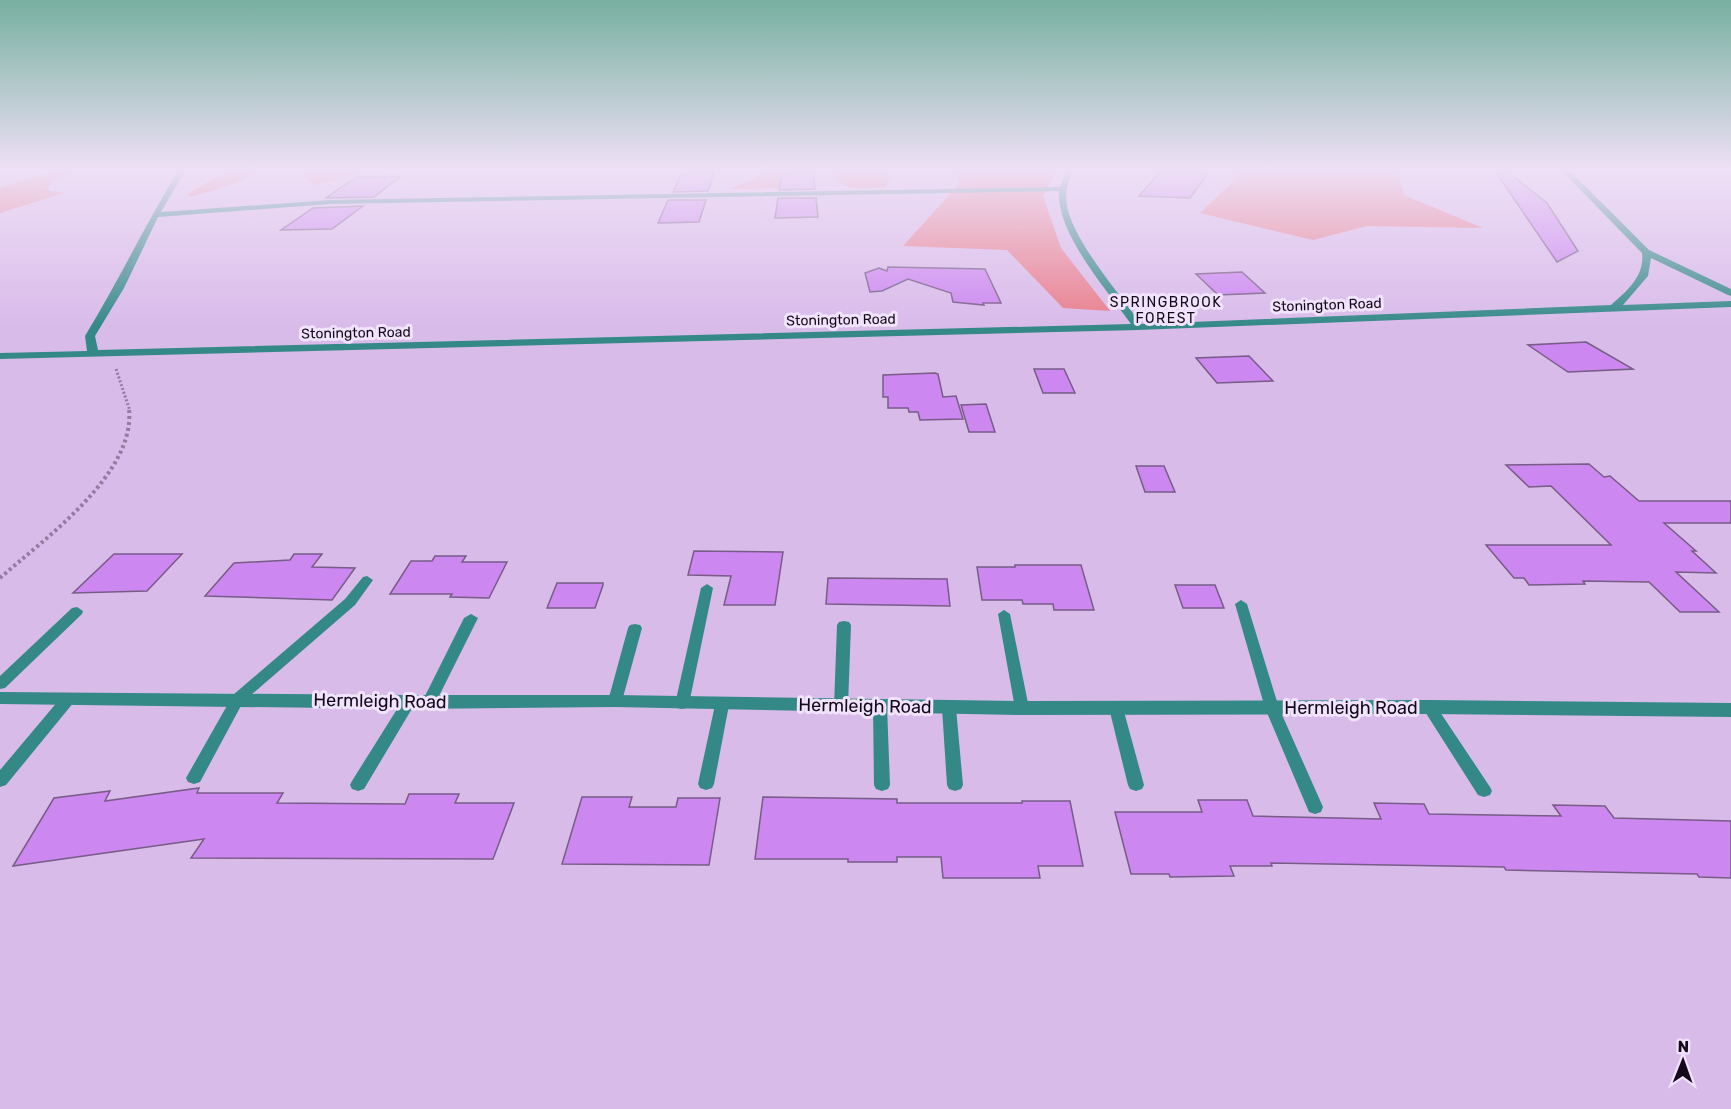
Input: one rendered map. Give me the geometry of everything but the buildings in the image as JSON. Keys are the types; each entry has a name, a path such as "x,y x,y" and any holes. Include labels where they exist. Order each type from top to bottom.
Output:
{"street":[{"path":"93,354 90,336 119,288 151,223"},
{"path":"1070,223 1090,258 1138,327"},
{"path":"1617,223 1646,252 1731,293"},
{"path":"1614,308 1640,283 1649,261 1646,252"},
{"name":"Stonington Road","path":"0,356 1138,327 1731,304"},
{"name":"Hermleigh Road","path":"0,698 409,702 615,701 949,708 1429,707 1731,710"}],"lane":[{"path":"194,778 238,699 350,602 367,580"},
{"path":"682,704 707,588"},
{"path":"1241,604 1272,708 1315,807"},
{"path":"0,684 77,611"},
{"path":"1004,614 1022,708"},
{"path":"429,702 471,618"},
{"path":"841,706 844,626"},
{"path":"615,701 635,628"},
{"path":"0,781 69,698"},
{"path":"358,785 409,702"},
{"path":"706,784 722,705"},
{"path":"880,706 882,785"},
{"path":"1429,707 1484,791"},
{"path":"949,708 955,785"},
{"path":"1116,708 1136,785"}],"path":[{"path":"0,578 94,494 116,461 131,425 129,405 109,354"}],"shaded area":[{"path":"924,223 1052,223 1061,248 1110,311 1063,308 1007,250 903,246"},
{"path":"1241,223 1470,223 1483,228 1367,226 1313,240"}],"district":[{"name":"SPRINGBROOK FOREST","path":"1166,310"}]}
